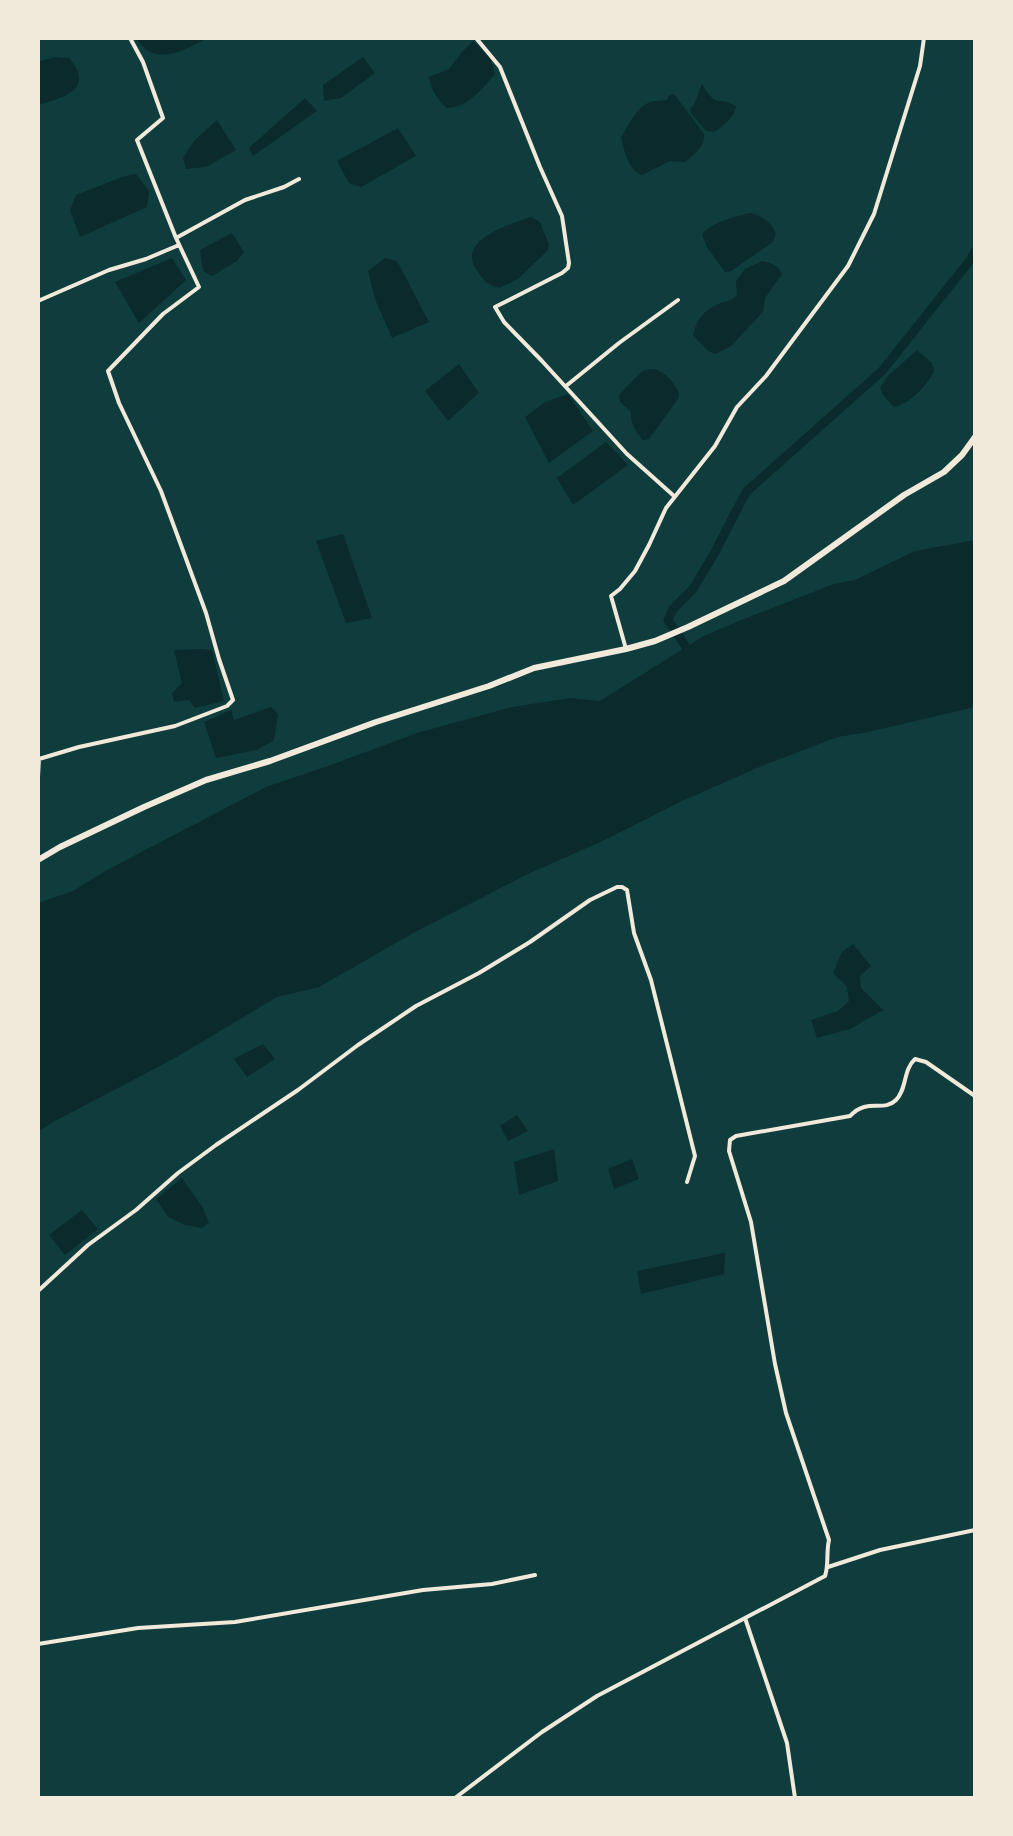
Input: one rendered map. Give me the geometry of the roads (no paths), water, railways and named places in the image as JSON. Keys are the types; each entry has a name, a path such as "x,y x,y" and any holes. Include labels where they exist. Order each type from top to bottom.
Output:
{"main road":[{"path":"38,860 130,813 206,780 270,761 534,668 626,649 688,627 784,581 904,495 944,472 975,437"}],"street":[{"path":"38,777 39,759 175,726 227,706 233,700 206,613 161,491 119,403 108,371 163,314 199,287 137,140 163,118 143,62 130,38"},
{"path":"476,38 500,67 562,216 569,263 562,273 495,307 504,322 627,454 674,496"},
{"path":"626,649 611,596 635,571 674,496 715,446 737,407 766,376 848,266 874,214 920,66 924,38"},
{"path":"176,238 245,200 299,179"},
{"path":"38,301 109,270 179,245"},
{"path":"566,386 678,300"},
{"path":"38,1291 88,1245 136,1210 178,1173 358,1045 416,1006 479,973 590,900 617,887 627,890 634,933 651,980 680,1092 695,1156 687,1182"},
{"path":"455,1798 542,1732 597,1696 825,1576 829,1540 786,1413 751,1222 730,1140 736,1136 850,1116 863,1106 887,1105 900,1096 909,1065 915,1059 926,1062 975,1096"},
{"path":"828,1567 880,1550 975,1530"},
{"path":"38,1644 138,1628 235,1622 423,1590 492,1584 535,1575"},
{"path":"745,1618 787,1743 795,1798"}],"water":[{"path":"136,38 208,38 179,52 160,55 143,47"},
{"path":"473,41 491,59 495,74 468,101 447,108 435,94 429,77 449,69"},
{"path":"55,57 69,58 79,78 78,85 66,95 38,105 38,62"},
{"path":"363,57 375,73 341,98 324,101 323,85"},
{"path":"702,84 715,99 736,106 728,121 714,132 706,131 691,113 690,108"},
{"path":"674,94 704,134 703,143 685,162 670,161 642,175 637,173 630,165 621,138 643,106 667,100 669,95"},
{"path":"305,98 317,111 253,156 249,148"},
{"path":"217,120 236,150 206,167 186,169 183,158 194,141"},
{"path":"398,128 416,156 361,187 349,183 337,161"},
{"path":"136,174 149,191 147,207 80,237 70,210 76,195"},
{"path":"750,213 769,222 776,234 773,242 725,272 702,235 717,224"},
{"path":"531,217 540,222 549,245 547,251 518,279 499,288 488,283 476,269 472,259 474,250 488,235"},
{"path":"232,233 244,252 237,261 212,276 203,271 200,250"},
{"path":"172,258 186,280 139,323 115,282"},
{"path":"385,258 397,261 429,322 392,338 375,299 368,271"},
{"path":"762,261 774,265 782,274 765,298 763,312 731,346 715,354 708,351 693,335 698,321 709,309 737,295 736,281 745,269"},
{"path":"917,350 932,363 934,371 917,394 894,407 880,387"},
{"path":"459,364 479,393 448,421 425,391"},
{"path":"650,369 668,377 679,394 649,439 643,440 631,420 631,412 620,402 619,395 642,371"},
{"path":"568,394 593,431 549,463 525,417 545,402"},
{"path":"606,442 628,465 573,505 557,478"},
{"path":"343,534 372,618 346,623 316,541"},
{"path":"975,540 975,707 837,737 680,802 528,874 415,932 319,987 277,997 175,1058 38,1132 38,903 73,891 266,787 417,733 512,707 571,698 600,701 702,637 736,622 834,584 855,580 915,551"},
{"path":"174,650 212,650 224,701 195,708 189,700 174,702 172,693 182,683"},
{"path":"271,707 278,714 274,740 257,750 216,758 204,722 231,710 234,720"},
{"path":"853,944 871,966 860,976 861,988 883,1010 850,1029 817,1038 811,1020 838,1011 849,1001 847,987 833,973 842,952"},
{"path":"263,1044 275,1059 247,1077 234,1059"},
{"path":"517,1115 528,1131 508,1141 500,1126"},
{"path":"554,1149 558,1181 519,1195 514,1162"},
{"path":"632,1159 639,1179 614,1189 608,1169"},
{"path":"182,1178 203,1208 209,1223 202,1228 168,1217 156,1199"},
{"path":"82,1210 98,1229 65,1255 49,1235"},
{"path":"725,1253 724,1274 641,1294 637,1271"}],"waterway":[{"path":"692,656 668,620 673,609 693,589 746,492 882,371 975,251"}]}
